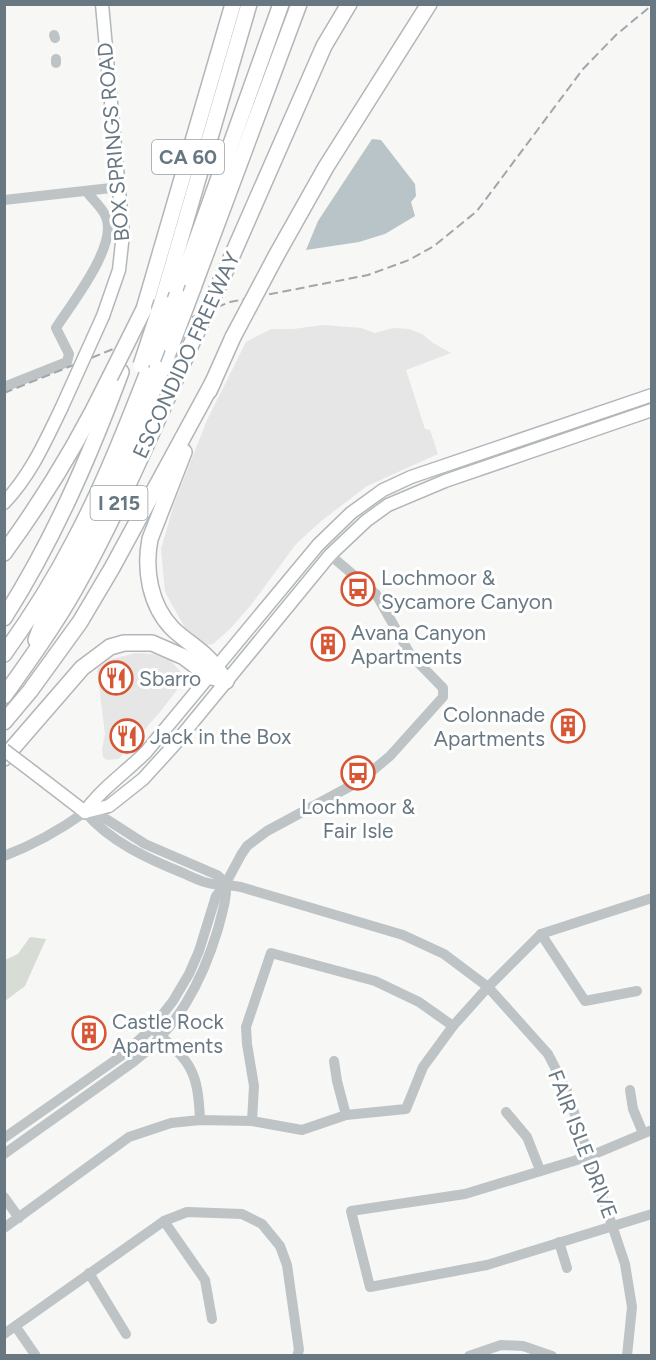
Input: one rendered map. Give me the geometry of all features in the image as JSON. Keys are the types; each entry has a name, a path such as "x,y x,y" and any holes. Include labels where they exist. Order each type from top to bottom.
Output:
{"highway":[{"name":"CA 60","path":"116,375 144,309 233,4"},
{"name":"ESCONDIDO FREEWAY","path":"4,646 55,562 86,501 147,362 162,302 249,4"},
{"path":"4,654 45,593 75,540 124,433 147,362 177,295 281,4"},
{"path":"30,660 42,624 117,478 193,288 299,4"},
{"path":"324,46 340,4"},
{"name":"ESCONDIDO FREEWAY","path":"4,696 75,590 106,530 224,274 324,46 349,4"},
{"path":"212,671 210,660 172,628 153,594 147,569 148,552 154,527 233,337 326,167 409,33 430,4"},
{"path":"4,553 55,479 116,375"},
{"path":"4,618 46,547 71,495 96,440 116,375"},
{"path":"4,722 30,691 80,622 112,568 213,382"},
{"path":"4,758 82,668 110,647 124,643 152,643 212,671 226,681"}],"main road":[{"name":"BOX SPRINGS ROAD","path":"4,503 22,484 34,466 104,316 119,270 123,234 120,187 102,4"},
{"path":"85,813 96,797 123,776 146,752 318,545 351,513 383,490 411,477 651,395"},
{"path":"85,813 109,806 142,779 174,745 330,555 366,521 388,505 420,490 651,410"},
{"name":"FAIR ISLE DRIVE","path":"4,750 85,813"}],"street":[{"path":"4,200 120,187"},
{"path":"4,387 67,362 69,354 56,328 101,258 106,241 107,218 86,191"},
{"path":"4,1138 124,1054 152,1028 173,1001 189,974 199,951 216,896 247,846 257,838 285,827 360,781 390,756 444,697 443,688 410,654 376,594 330,555"},
{"path":"4,856 33,844 85,813"},
{"name":"FAIR ISLE DRIVE","path":"85,813 95,825 113,838 164,866 212,884 226,883 403,935 444,954 488,987 548,1054 567,1091 614,1226 630,1285 632,1323 627,1356"},
{"path":"4,1154 127,1067 161,1036 188,1002 208,959 227,897 226,883"},
{"path":"4,1228 129,1137 171,1123 200,1120 252,1121 302,1130 346,1114 406,1109 423,1067 453,1026 541,934 651,898"},
{"path":"541,934 585,1001 637,991"},
{"path":"252,1121 254,1086 248,1056 246,1027 271,953 375,981 419,1002 453,1026"},
{"path":"152,1028 183,1056 192,1070 199,1092 200,1120"},
{"path":"334,1061 336,1081 346,1114"},
{"path":"630,1090 633,1109 647,1132 590,1156 465,1194 351,1211 370,1287 487,1265 651,1214"},
{"path":"506,1112 527,1137 540,1170"},
{"path":"4,1197 19,1218"},
{"path":"4,1334 164,1221 186,1212 242,1214 262,1224 280,1246 288,1266 299,1350 297,1356"},
{"path":"164,1221 205,1280 212,1319"},
{"path":"559,1242 567,1268"},
{"path":"90,1274 126,1334"},
{"path":"16,1327 36,1356"},
{"path":"469,1356 501,1345 523,1346 552,1356"}],"shaded area":[{"path":"372,139 381,140 415,184 416,196 411,202 415,216 385,234 359,242 306,250 318,221"},
{"path":"323,325 361,328 375,333 393,328 409,329 422,334 451,353 406,370 425,429 430,430 438,454 367,486 320,522 296,544 251,605 230,629 213,644 207,645 185,628 165,592 161,549 174,504 207,420 246,342 271,329"},
{"path":"135,653 153,654 170,660 186,678 124,753 118,759 107,760 103,757 102,749 105,734 97,669 109,660"},
{"path":"30,937 46,939 25,986 5,1001 5,960 18,954"}],"railway":[{"path":"4,393 230,302 368,275 409,260 434,246 477,211 583,69 616,35 652,5"}],"place":[{"name":"Lochmoor & Sycamore Canyon","path":"358,589"},
{"name":"Avana Canyon Apartments","path":"328,644"},
{"name":"Sbarro","path":"116,678"},
{"name":"Colonnade Apartments","path":"568,726"},
{"name":"Jack in the Box","path":"127,736"},
{"name":"Lochmoor & Fair Isle","path":"358,773"},
{"name":"Castle Rock Apartments","path":"89,1033"}]}
